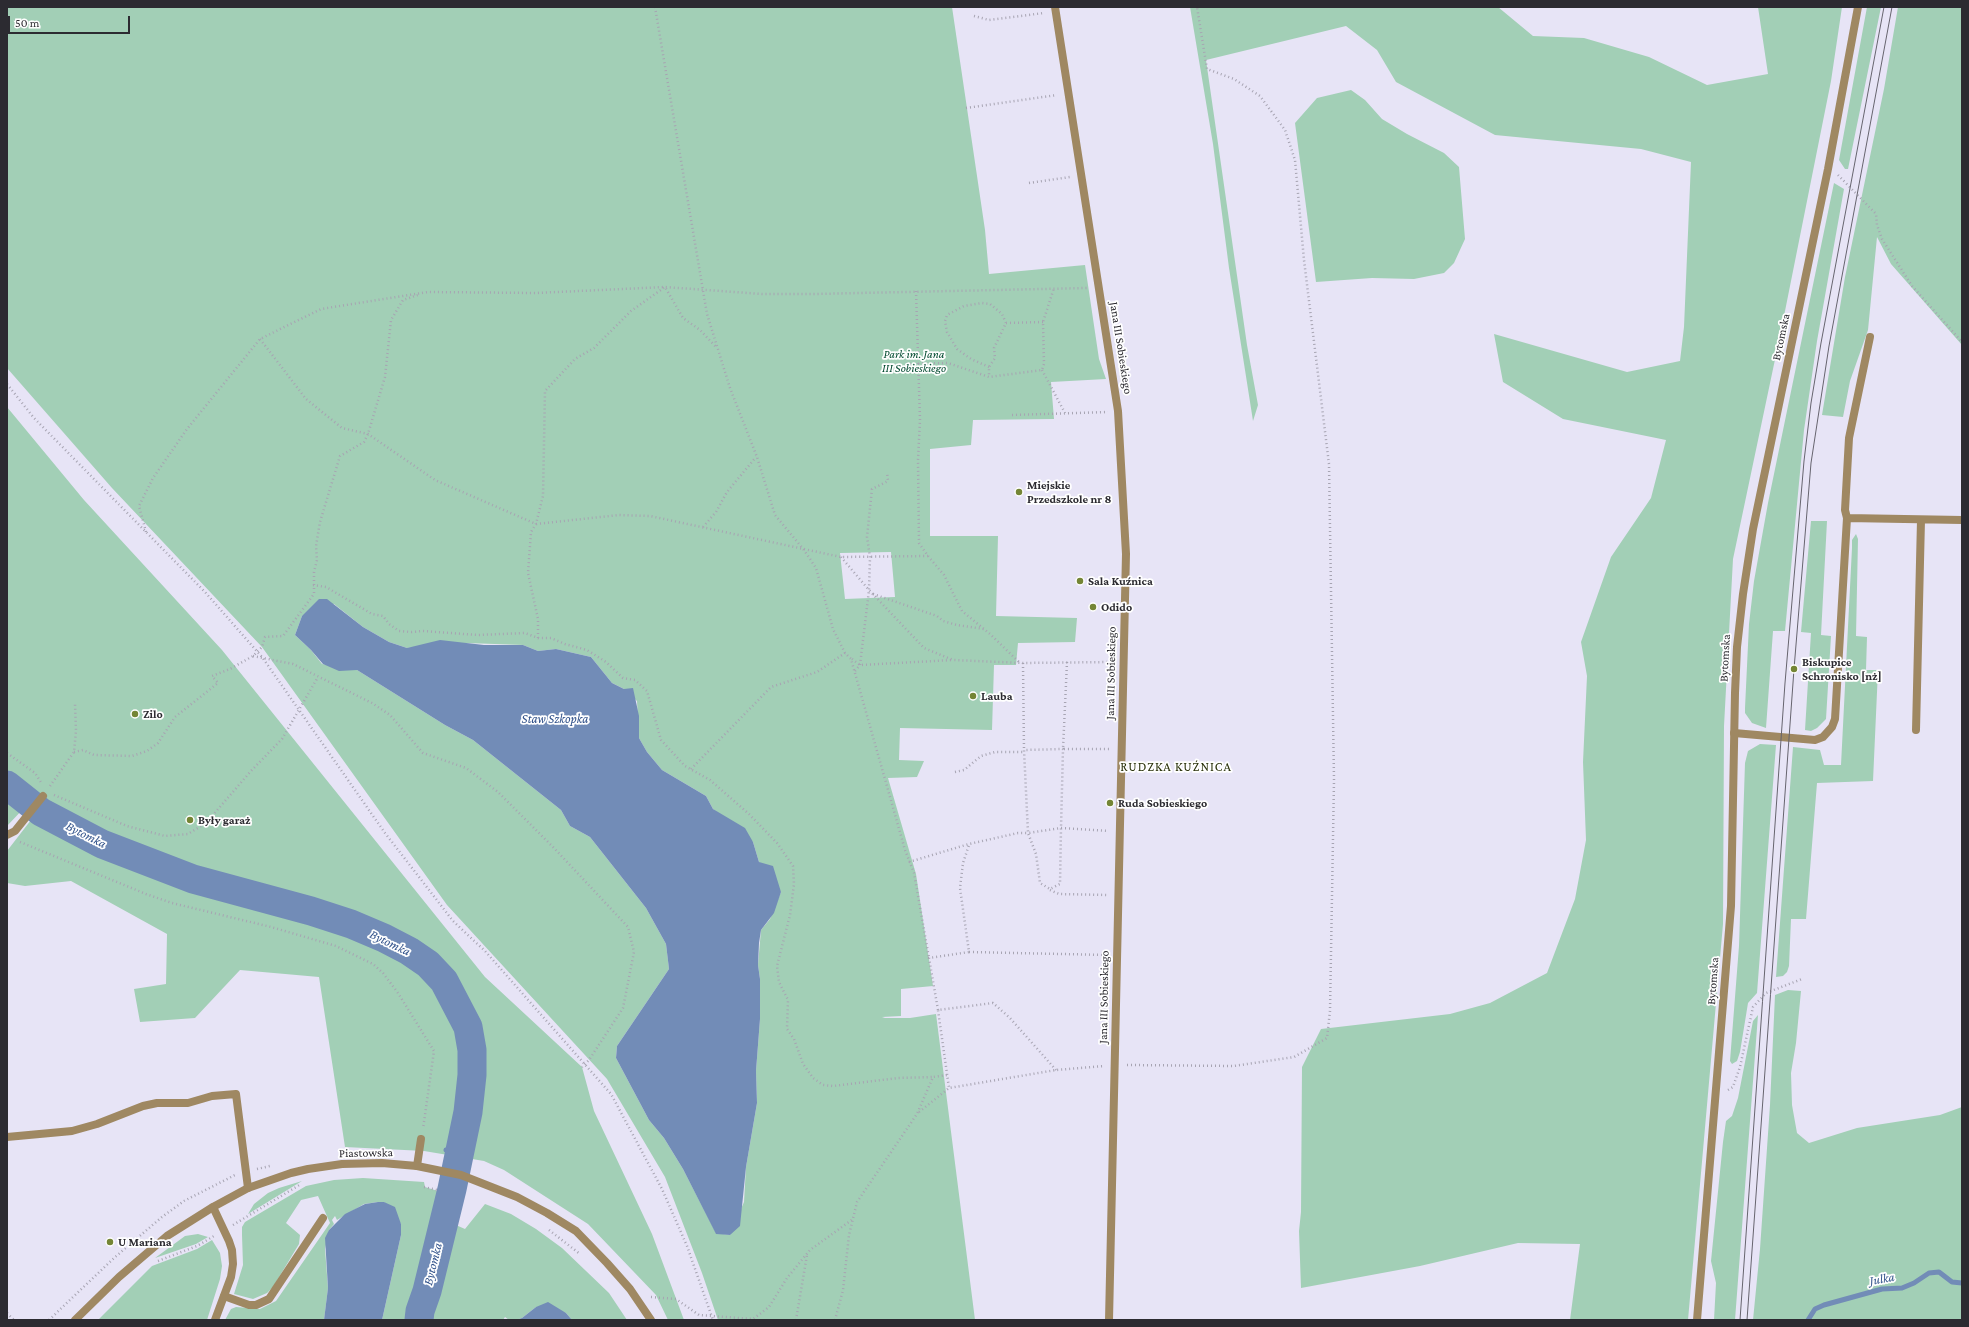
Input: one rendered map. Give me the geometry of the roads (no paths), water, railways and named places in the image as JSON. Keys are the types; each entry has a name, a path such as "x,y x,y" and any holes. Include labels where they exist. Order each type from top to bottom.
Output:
{"street":[{"name":"Bytomska","path":"1697,1320 1730,906 1737,647 1743,594 1754,528 1828,169 1858,7"},
{"name":"Jana III Sobieskiego","path":"1056,9 1118,411 1126,554 1120,832 1117,896 1109,1320"},
{"path":"1734,734 1815,740 1823,737 1832,727 1835,719 1847,518 1845,510 1849,438 1870,337"},
{"path":"1847,518 1962,520"},
{"path":"1916,730 1921,520"},
{"path":"11,837 44,794"},
{"path":"7,1137 72,1131 97,1124 143,1106 157,1103 188,1103 212,1096 236,1094 248,1188"},
{"path":"417,1166 421,1139"},
{"name":"Piastowska","path":"75,1320 143,1256 167,1236 213,1207 248,1188 291,1173 325,1166 382,1163 417,1166 461,1175 493,1187 547,1213 576,1231 630,1289 651,1320"},
{"path":"213,1207 225,1230 232,1250 233,1264 231,1277 215,1320"},
{"path":"224,1296 256,1306 269,1300 323,1218"}],"water":[{"name":"Staw Szkopka","path":"319,599 327,599 363,627 389,642 407,648 440,640 484,645 523,645 538,651 556,649 591,657 612,683 624,689 633,688 639,716 639,738 647,752 662,770 706,796 713,809 745,828 753,842 759,862 773,866 781,892 774,913 761,930 759,943 758,965 760,979 760,1019 756,1071 757,1103 746,1167 740,1226 730,1235 716,1234 683,1169 664,1138 649,1120 616,1058 617,1046 669,969 666,944 646,908 590,837 570,826 561,810 473,740 445,725 357,670 339,671 323,664 295,635 302,616"},
{"path":"384,1202 395,1207 401,1224 401,1235 382,1320 324,1320 328,1288 325,1238 329,1230 345,1214 365,1204"},
{"path":"548,1302 566,1313 572,1320 516,1320 522,1318 536,1307"}],"waterway":[{"name":"Bytomka","path":"7,785 41,812 102,844 193,879 311,911 351,924 384,938 409,951 428,964 444,981 468,1027 472,1050 472,1075 468,1112 452,1189 427,1291 420,1311 419,1320"},
{"path":"446,1150 459,1152"},
{"name":"Julka","path":"1808,1320 1815,1309 1824,1305 1882,1289 1902,1288 1914,1283 1929,1273 1939,1272 1952,1282 1962,1283"}],"tram line":[{"path":"1740,1320 1785,683 1804,461 1811,403 1821,343 1884,7"},
{"path":"1747,1320 1794,669 1811,463 1829,346 1892,7"}],"place":[{"name":"Miejskie Przedszkole nr 8","path":"1019,492"},
{"name":"Sala Kuźnica","path":"1080,581"},
{"name":"Odido","path":"1093,607"},
{"name":"Biskupice Schronisko [nż]","path":"1794,669"},
{"name":"Lauba","path":"973,696"},
{"name":"Zilo","path":"135,714"},
{"name":"Ruda Sobieskiego","path":"1110,803"},
{"name":"Były garaż","path":"190,820"},
{"name":"U Mariana","path":"110,1242"}],"district":[{"name":"RUDZKA KUŹNICA","path":"1176,767"}],"park label":[{"name":"Park im. Jana III Sobieskiego","path":"914,361"}]}
